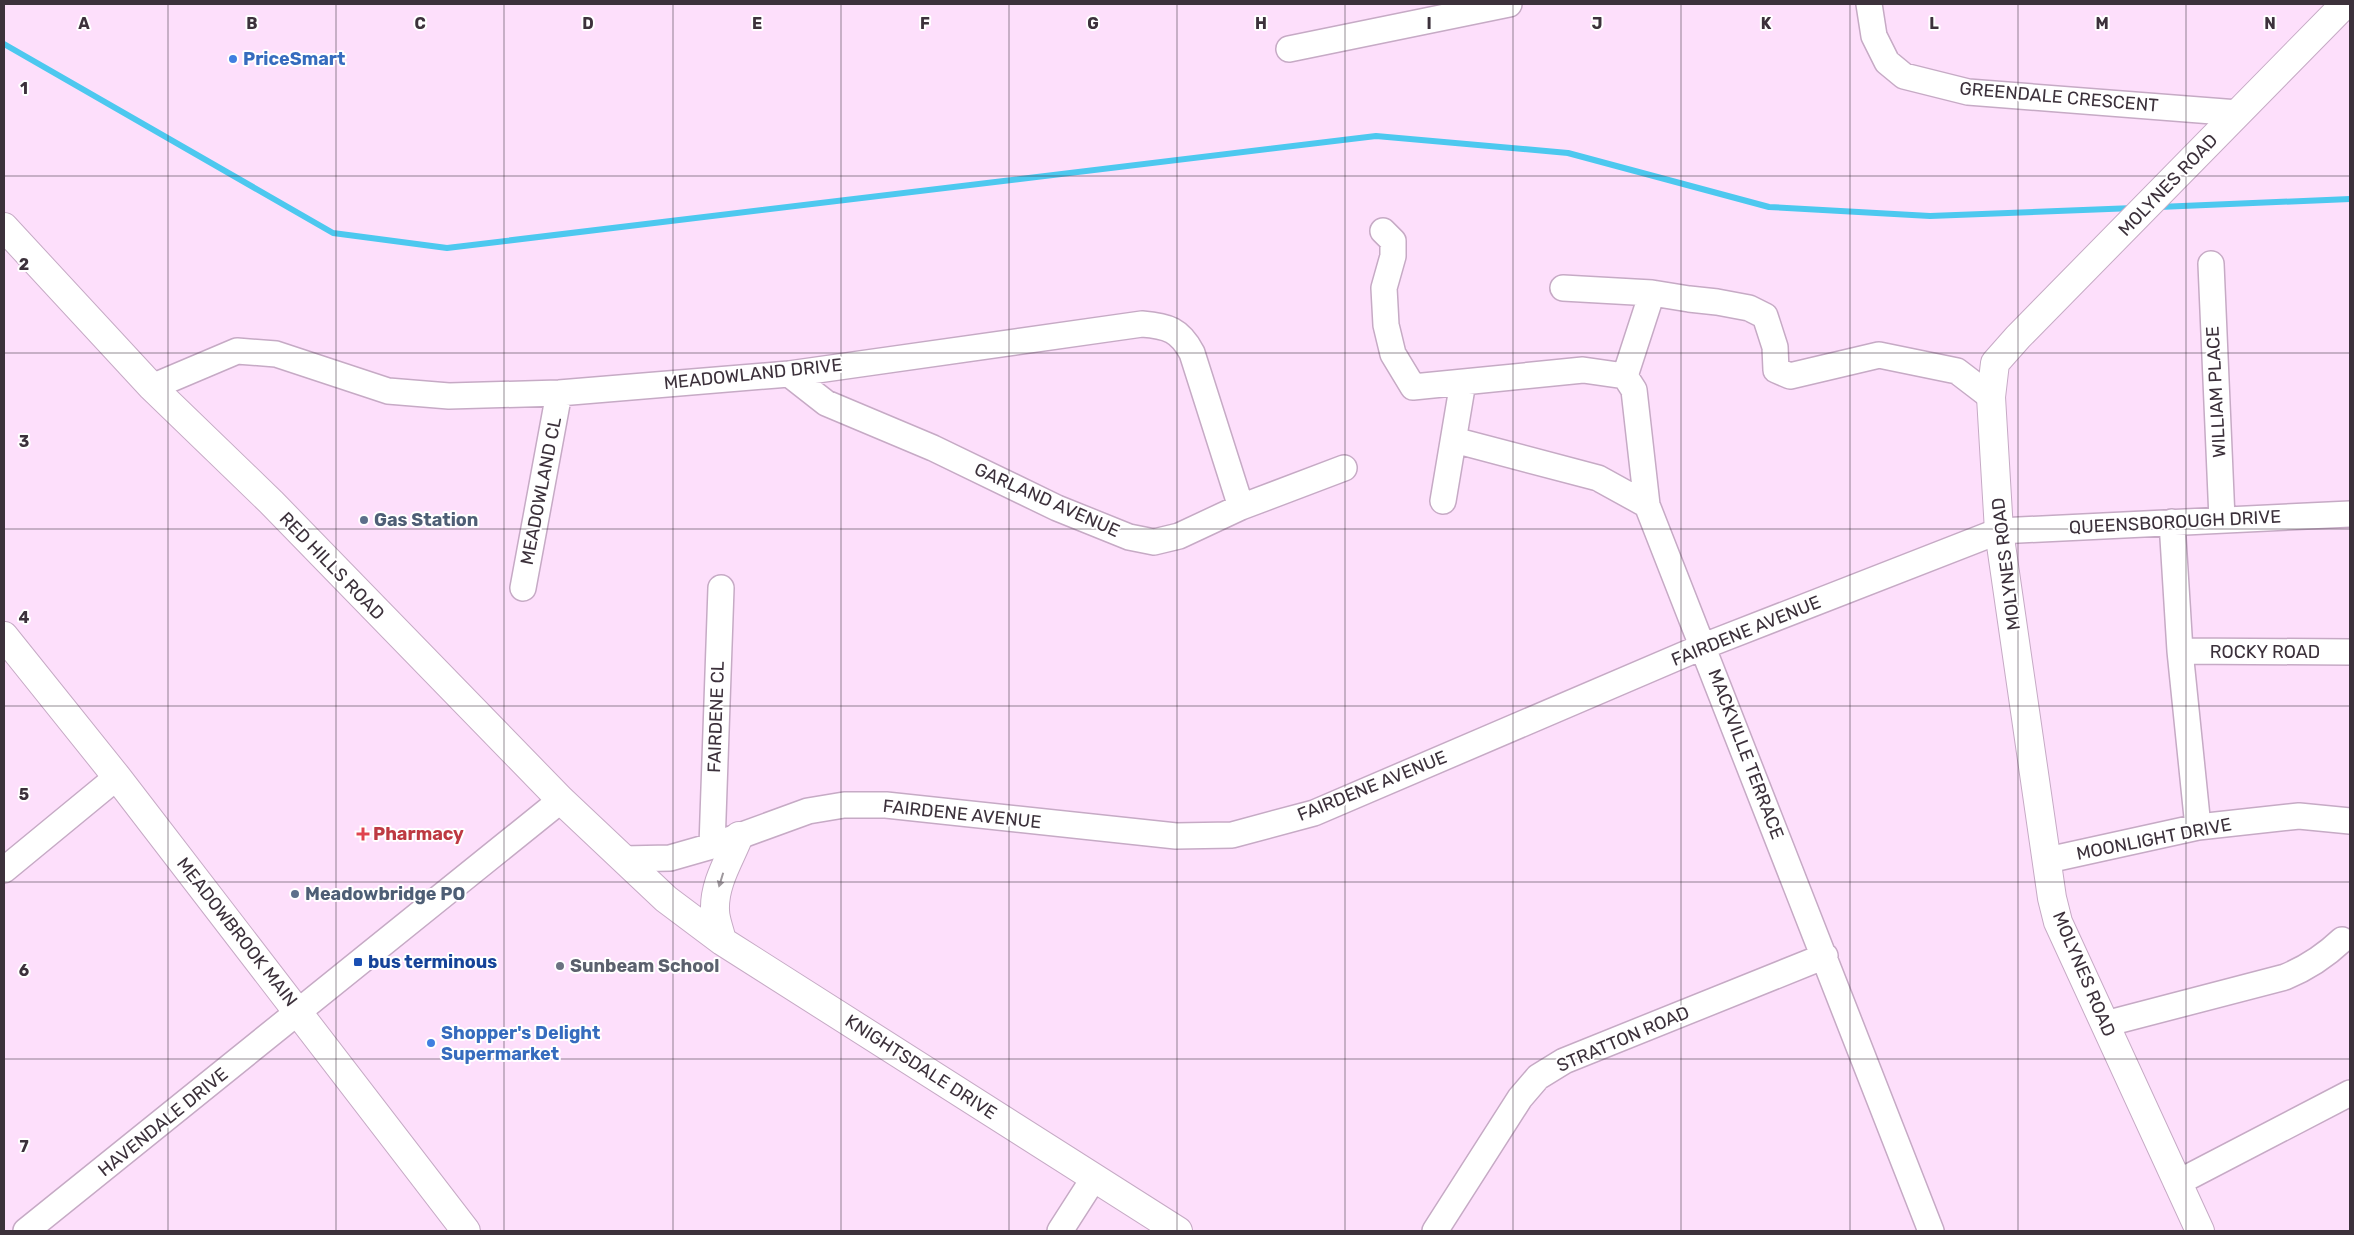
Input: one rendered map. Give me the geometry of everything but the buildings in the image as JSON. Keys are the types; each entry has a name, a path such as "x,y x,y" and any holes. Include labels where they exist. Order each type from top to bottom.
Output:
{"main road":[{"name":"MOLYNES ROAD","path":"2200,1231 2058,922 1999,531 1991,398 1996,363 2018,337 2344,4"},
{"name":"RED HILLS ROAD","path":"4,226 152,387 271,502 561,800 666,899"},
{"name":"MEADOWBROOK MAIN","path":"4,636 117,777 466,1231"},
{"path":"722,940 715,911 716,894 724,870 740,836"},
{"name":"KNIGHTSDALE DRIVE","path":"666,899 722,940 1178,1231"}],"street":[{"path":"1289,49 1465,8 1509,4"},
{"name":"GREENDALE CRESCENT","path":"1869,4 1874,36 1887,62 1904,76 1968,92 2238,113"},
{"path":"1383,231 1393,241 1393,256 1384,288 1386,325 1393,354 1414,387 1583,370 1625,376 1652,293"},
{"name":"WILLIAM PLACE","path":"2211,264 2222,519"},
{"path":"1563,288 1652,293 1750,308 1765,316 1775,347 1776,370 1790,376 1879,355 1957,371 1991,398"},
{"name":"MEADOWLAND DRIVE","path":"152,387 238,351 276,354 388,391 449,396 559,393 789,374 1142,324 1165,327 1184,339 1192,353 1241,508"},
{"name":"GARLAND AVENUE","path":"789,374 826,404 933,448 1057,508 1129,537 1154,542 1179,536 1241,508 1344,468"},
{"name":"MACKVILLE TERRACE","path":"1625,376 1634,390 1648,504 1931,1231"},
{"path":"1443,501 1463,382"},
{"name":"MEADOWLAND CL","path":"523,588 559,393"},
{"path":"1454,440 1598,478 1648,504"},
{"name":"QUEENSBOROUGH DRIVE","path":"1999,531 2350,514"},
{"path":"2172,522 2180,651 2198,827"},
{"name":"FAIRDENE AVENUE","path":"623,859 670,858 712,846 808,811 844,805 886,805 1176,836 1232,835 1314,813 1704,646 1999,531"},
{"name":"FAIRDENE CL","path":"712,846 721,588"},
{"name":"ROCKY ROAD","path":"2180,651 2350,652"},
{"path":"4,870 117,777"},
{"name":"HAVENDALE DRIVE","path":"26,1231 299,1013 561,800"},
{"name":"MOONLIGHT DRIVE","path":"2048,860 2198,827 2300,816 2350,821"},
{"path":"2105,1024 2284,977 2322,958 2342,940"},
{"name":"STRATTON ROAD","path":"1435,1231 1520,1098 1538,1077 1564,1061 1825,956"},
{"path":"2177,1183 2350,1093"},
{"path":"1060,1231 1094,1178"}],"waterway":[{"path":"4,44 333,233 447,248 1376,136 1568,153 1769,207 1930,216 2134,208"},
{"path":"2159,207 2350,199"}],"place":[{"name":"PriceSmart","path":"233,59"},
{"name":"Gas Station","path":"364,520"},
{"name":"Pharmacy","path":"363,834"},
{"name":"Meadowbridge PO","path":"295,894"},
{"name":"bus terminous","path":"358,962"},
{"name":"Sunbeam School","path":"560,966"},
{"name":"Shopper's Delight Supermarket","path":"431,1043"}]}
